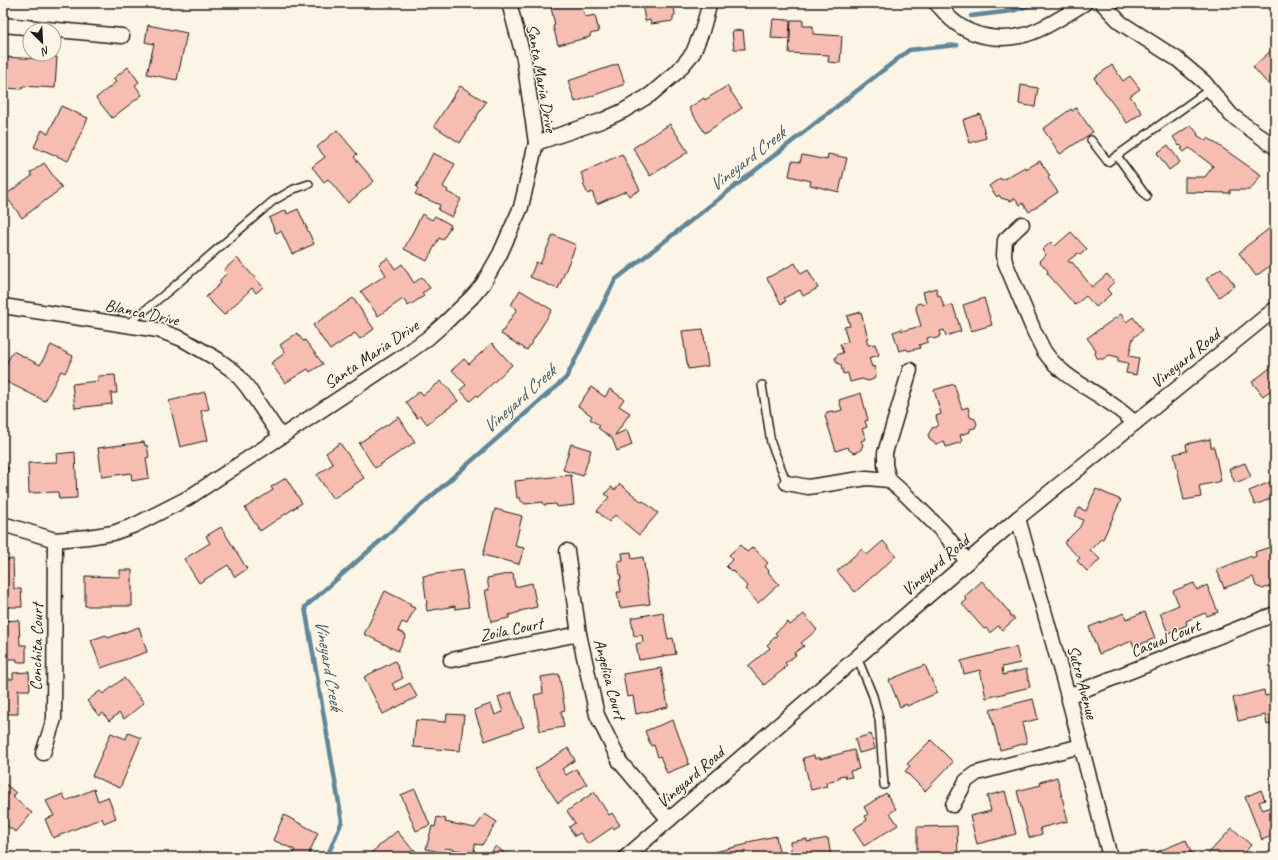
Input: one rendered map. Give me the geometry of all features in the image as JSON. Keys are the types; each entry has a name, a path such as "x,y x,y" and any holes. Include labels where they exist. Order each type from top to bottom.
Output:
{"street":[{"name":"Santa Maria Drive","path":"3,524 55,540 88,537 135,526 188,498 402,357 428,338 472,297 492,270 512,229 521,207 536,143 524,59 509,3"},
{"path":"536,143 601,121 650,96 677,72 693,53 702,31 709,3"},
{"path":"936,3 952,20 975,34 995,38 1018,37 1039,30 1085,3"},
{"path":"1108,5 1121,23 1177,59 1204,82 1231,115 1275,147"},
{"path":"3,25 122,36"},
{"path":"1022,224 1005,240 1004,255 1012,281 1044,352 1051,361 1070,379 1110,403 1135,423"},
{"name":"Blanca Drive","path":"3,306 158,330 182,339 235,372 248,388 281,436"},
{"name":"Vineyard Road","path":"626,857 641,851 669,820 967,561 1275,308"},
{"path":"910,370 885,453 885,465 889,480 942,530 967,561"},
{"path":"787,483 808,487 867,478 889,480"},
{"name":"Sutro Avenue","path":"1018,518 1068,696 1110,857"},
{"name":"Conchita Court","path":"43,752 54,719 55,540"},
{"name":"Angelica Court","path":"567,551 579,634 597,715 620,762 669,820"},
{"name":"Casual Court","path":"1068,696 1275,614"},
{"name":"Zoila Court","path":"451,660 579,634"},
{"path":"953,806 966,781 977,773 1081,746"}],"lane":[{"path":"1091,140 1108,162 1210,89"},
{"path":"1117,156 1148,197"},
{"path":"127,326 273,201 294,189 308,184"},
{"path":"762,385 771,443 787,483"},
{"path":"857,657 873,696 879,719 884,785"}],"building":[{"path":"550,3 581,3 585,17 595,15 599,32 590,34 590,37 558,45 553,26 555,25"},
{"path":"642,3 674,3 675,15 673,16 673,21 651,24 650,20 645,21"},
{"path":"773,19 790,20 789,39 771,38"},
{"path":"791,20 803,20 803,26 813,26 813,34 842,36 840,63 828,62 829,55 789,53"},
{"path":"148,25 187,33 177,80 147,74 154,44 145,42"},
{"path":"743,30 745,49 734,49 732,31"},
{"path":"1275,47 1275,78 1268,84 1253,67"},
{"path":"3,57 22,58 22,62 57,62 55,88 23,86 22,89 3,88"},
{"path":"618,64 625,84 575,102 568,81"},
{"path":"1112,65 1123,81 1130,76 1140,89 1130,96 1142,113 1127,123 1094,78"},
{"path":"128,67 139,82 135,85 142,95 112,118 96,98 116,82 113,79"},
{"path":"1021,85 1038,88 1035,107 1019,104"},
{"path":"460,86 486,102 460,143 434,126"},
{"path":"727,86 742,108 705,133 689,108"},
{"path":"61,106 88,118 68,161 34,147 42,130 48,134"},
{"path":"1076,108 1093,132 1060,154 1043,129 1071,109 1072,111"},
{"path":"980,114 986,138 970,143 963,120"},
{"path":"670,124 688,152 650,176 633,148"},
{"path":"1191,125 1198,134 1197,135 1206,141 1208,138 1261,175 1250,190 1230,190 1230,193 1185,192 1185,177 1205,177 1213,166 1189,148 1184,152 1181,149 1183,148 1180,145 1179,146 1173,137"},
{"path":"337,130 357,154 354,157 374,181 348,203 328,179 324,182 312,167 325,157 317,147"},
{"path":"1168,145 1180,162 1169,170 1157,153"},
{"path":"433,153 455,164 443,187 448,190 447,192 461,199 452,217 438,210 440,205 415,194 418,189 416,187"},
{"path":"622,154 640,190 629,196 626,191 597,204 592,192 588,194 583,184 585,183 581,173"},
{"path":"828,154 847,158 839,192 810,185 811,181 789,176 792,161 800,162 802,155 827,160"},
{"path":"1040,161 1050,176 1048,178 1058,192 1029,212 1023,203 1020,205 1015,198 1011,201 1001,198 999,195 997,197 989,186 1000,178 1002,180 1025,167 1026,169"},
{"path":"44,163 62,188 22,218 5,195 32,176 30,173"},
{"path":"298,209 314,244 292,254 281,231 276,233 269,218 286,210 287,214"},
{"path":"422,214 432,220 435,216 451,225 443,240 439,238 427,261 404,249"},
{"path":"1270,228 1275,236 1275,262 1256,276 1239,253"},
{"path":"1071,232 1087,249 1080,255 1078,253 1068,261 1070,263 1072,262 1092,287 1107,274 1114,282 1107,289 1111,294 1096,307 1086,296 1075,305 1047,273 1048,271 1039,261 1046,255 1042,250 1051,242 1055,246"},
{"path":"553,235 576,245 558,289 530,277 536,262 540,264"},
{"path":"237,258 263,287 256,293 252,288 224,315 206,297 221,283 219,281 227,273 224,270"},
{"path":"388,258 395,269 402,264 414,283 422,277 430,288 422,293 424,296 408,306 403,299 378,316 361,291 386,275 379,264"},
{"path":"795,263 801,274 808,270 818,288 803,296 800,290 784,298 786,301 781,304 767,278"},
{"path":"1221,268 1235,285 1219,297 1206,279"},
{"path":"936,288 938,296 940,295 944,307 953,305 961,331 946,336 944,330 940,331 941,334 939,337 934,339 931,337 927,338 928,342 919,345 920,348 908,351 907,349 899,351 893,332 921,326 916,309 917,304 920,303 923,305 926,303 923,292"},
{"path":"520,290 552,310 527,350 501,334 517,309 511,305"},
{"path":"353,298 374,329 360,339 355,333 330,350 313,325"},
{"path":"984,298 992,325 971,331 963,305"},
{"path":"861,312 868,338 866,339 868,345 875,344 879,355 869,358 872,367 874,366 876,374 874,379 868,381 862,379 850,382 848,373 843,374 841,365 837,363 835,358 838,354 843,353 840,344 848,342 844,327 850,326 847,316"},
{"path":"1121,314 1126,322 1133,317 1143,330 1133,338 1129,356 1139,358 1136,375 1126,373 1128,363 1118,361 1118,357 1109,355 1103,359 1098,359 1095,354 1096,350 1087,338"},
{"path":"703,329 708,366 688,369 682,331"},
{"path":"297,333 303,341 305,340 323,364 310,372 308,369 285,383 271,363 285,353 280,345"},
{"path":"492,343 512,365 478,397 477,395 470,401 460,390 466,385 452,370 464,359 469,364"},
{"path":"51,345 73,356 65,373 61,371 45,401 3,380 3,370 13,351 40,365"},
{"path":"1275,364 1275,387 1263,396 1252,382"},
{"path":"115,375 117,393 111,393 112,404 75,408 72,384 98,381 98,376"},
{"path":"441,381 458,401 427,424 421,416 417,418 406,402 420,391 423,395"},
{"path":"954,384 962,409 968,407 970,417 975,419 977,424 975,428 970,429 970,432 960,435 962,442 946,447 944,441 936,444 930,440 928,435 932,428 936,427 938,424 936,416 941,414 934,390"},
{"path":"591,387 605,397 610,389 624,399 619,406 630,413 615,435 627,430 632,445 617,451 612,438 598,428 600,426 590,419 592,416 578,406"},
{"path":"205,392 209,409 201,411 208,440 180,447 169,401"},
{"path":"861,393 868,420 865,421 867,427 862,429 866,439 861,441 863,445 860,451 854,453 849,450 848,447 836,451 825,416 827,412 842,410 839,400"},
{"path":"399,417 415,442 375,468 359,443"},
{"path":"1210,439 1211,447 1214,447 1221,481 1199,486 1201,497 1184,500 1174,454 1187,451 1186,444"},
{"path":"144,442 145,446 147,445 149,457 146,458 149,478 132,481 131,473 102,477 98,448"},
{"path":"340,443 364,478 333,499 317,475 333,464 326,453"},
{"path":"571,444 591,450 583,476 563,470"},
{"path":"75,452 77,498 59,499 58,492 29,493 28,463 57,462 56,454"},
{"path":"1245,463 1251,477 1235,483 1229,469"},
{"path":"3,465 9,468 3,480"},
{"path":"571,475 574,505 557,507 556,504 544,505 543,502 525,504 520,500 520,498 517,498 515,481"},
{"path":"286,478 302,503 260,531 245,508 273,490 271,487"},
{"path":"1275,480 1275,497 1255,505 1249,491"},
{"path":"620,484 658,513 639,535 615,515 609,522 597,511 609,497 605,494 611,487 615,490"},
{"path":"1096,489 1121,500 1103,539 1101,539 1090,550 1100,559 1088,572 1077,561 1080,558 1064,543 1080,527 1083,520 1075,516 1079,508 1086,511"},
{"path":"495,509 522,516 515,546 524,548 519,564 483,555"},
{"path":"221,527 247,569 235,577 228,565 199,583 184,559 210,543 206,536"},
{"path":"883,541 896,556 855,592 837,571 862,549 867,555"},
{"path":"740,545 747,552 753,547 768,563 765,566 769,571 768,572 779,584 758,603 745,589 748,587 732,570 731,571 726,566 733,559 729,555"},
{"path":"1270,547 1272,551 1275,550 1275,581 1273,585 1263,589 1256,586 1253,577 1224,588 1217,570 1251,556 1252,558 1256,556 1255,552"},
{"path":"631,552 632,559 643,557 650,604 620,608 617,592 621,592 618,561 623,560 622,553"},
{"path":"13,559 14,589 21,589 22,607 3,607 3,560"},
{"path":"120,570 132,570 132,606 85,606 85,576 120,577"},
{"path":"462,570 469,607 455,609 455,606 427,611 423,576"},
{"path":"513,573 515,587 532,583 537,607 509,615 509,618 491,622 485,590 489,590 487,578"},
{"path":"982,581 1015,619 1002,630 998,626 990,633 986,628 984,629 962,604 967,600 964,597"},
{"path":"1194,583 1197,590 1207,585 1218,612 1207,616 1205,613 1186,621 1187,625 1168,633 1160,613 1179,605 1173,591"},
{"path":"385,591 411,604 410,606 415,608 407,624 402,622 398,631 406,635 398,651 364,634"},
{"path":"663,612 668,639 673,638 676,654 639,660 636,644 643,642 642,635 634,636 631,618"},
{"path":"1145,612 1155,638 1134,647 1132,641 1099,654 1089,627 1124,613 1126,619"},
{"path":"804,614 817,630 801,643 804,646 794,653 796,655 785,663 787,665 783,668 784,669 764,685 748,666 770,648 767,645 777,635 775,633 788,622 790,625"},
{"path":"19,620 20,645 26,645 26,662 17,662 17,659 3,659 3,621"},
{"path":"139,627 147,652 101,668 91,640 106,635 108,638"},
{"path":"1016,647 1020,663 1002,667 1003,675 1026,669 1030,687 986,698 980,670 964,674 961,661"},
{"path":"395,661 403,678 392,684 396,690 410,683 417,697 383,714 364,677"},
{"path":"925,665 937,693 907,706 906,704 900,707 889,680"},
{"path":"661,668 668,707 636,714 633,696 627,697 623,674"},
{"path":"29,672 30,690 18,690 18,714 3,714 3,679 13,679 13,673"},
{"path":"559,674 565,710 561,711 564,727 540,731 534,695 543,693 541,677"},
{"path":"124,678 144,703 124,719 119,713 109,721 103,713 99,716 87,701 100,691 103,694"},
{"path":"1264,690 1265,696 1275,694 1275,723 1267,725 1265,715 1238,721 1233,698"},
{"path":"511,692 524,727 485,741 474,710 491,704 495,715 503,712 498,697"},
{"path":"1033,699 1038,719 1022,723 1027,743 1000,750 990,710"},
{"path":"447,714 464,715 460,751 413,747 416,720 446,722"},
{"path":"673,720 689,764 667,773 660,756 658,757 654,745 651,746 645,731"},
{"path":"111,733 126,739 128,733 141,738 120,788 92,776"},
{"path":"871,734 875,749 859,753 855,739"},
{"path":"931,740 953,762 925,791 905,771 910,766 907,764"},
{"path":"568,748 575,760 562,769 566,775 576,769 587,784 558,803 535,769"},
{"path":"854,750 859,769 850,771 852,777 846,778 845,775 839,776 839,779 826,782 827,786 811,790 803,758 814,755 815,759 819,757 820,759"},
{"path":"1057,777 1068,821 1040,828 1042,834 1029,838 1017,791 1041,785 1040,782"},
{"path":"3,782 16,793 13,797 32,813 16,832 7,826 3,830"},
{"path":"94,789 98,801 108,797 116,818 104,823 102,818 53,838 45,819 54,816 46,801 63,794 66,801"},
{"path":"415,789 430,825 416,831 401,795"},
{"path":"1261,790 1265,800 1259,802 1263,810 1275,805 1275,833 1262,840 1245,797"},
{"path":"1005,791 1016,834 977,844 970,816 991,811 987,796"},
{"path":"594,792 609,815 612,813 620,825 614,829 613,827 588,844 580,833 575,836 569,827 575,823 567,811"},
{"path":"886,793 896,809 890,813 898,825 864,846 853,829 867,820 865,816 868,814 864,807"},
{"path":"485,814 497,822 482,845 475,844 474,853 445,848 444,853 426,849 432,826 435,827 437,817 446,819 445,822 475,828"},
{"path":"284,815 318,833 309,853 313,855 312,857 298,857 293,855 295,850 273,840"},
{"path":"957,826 958,855 942,855 943,857 917,857 917,827"},
{"path":"1232,828 1251,845 1244,853 1246,855 1244,857 1209,857 1207,855"},
{"path":"397,831 419,855 417,857 366,857"},
{"path":"776,836 780,857 711,857 710,853"},
{"path":"828,838 831,857 792,857 790,842 807,839 807,842"},
{"path":"1186,840 1193,857 1147,857 1147,856"},
{"path":"496,846 509,857 487,857"}],"waterway":[{"name":"Vineyard Creek","path":"1012,11 1016,3"},
{"name":"Vineyard Creek","path":"971,16 1012,11 1036,3"},
{"name":"Vineyard Creek","path":"327,857 342,821 305,607 566,378 615,280 909,50 957,45"}]}
